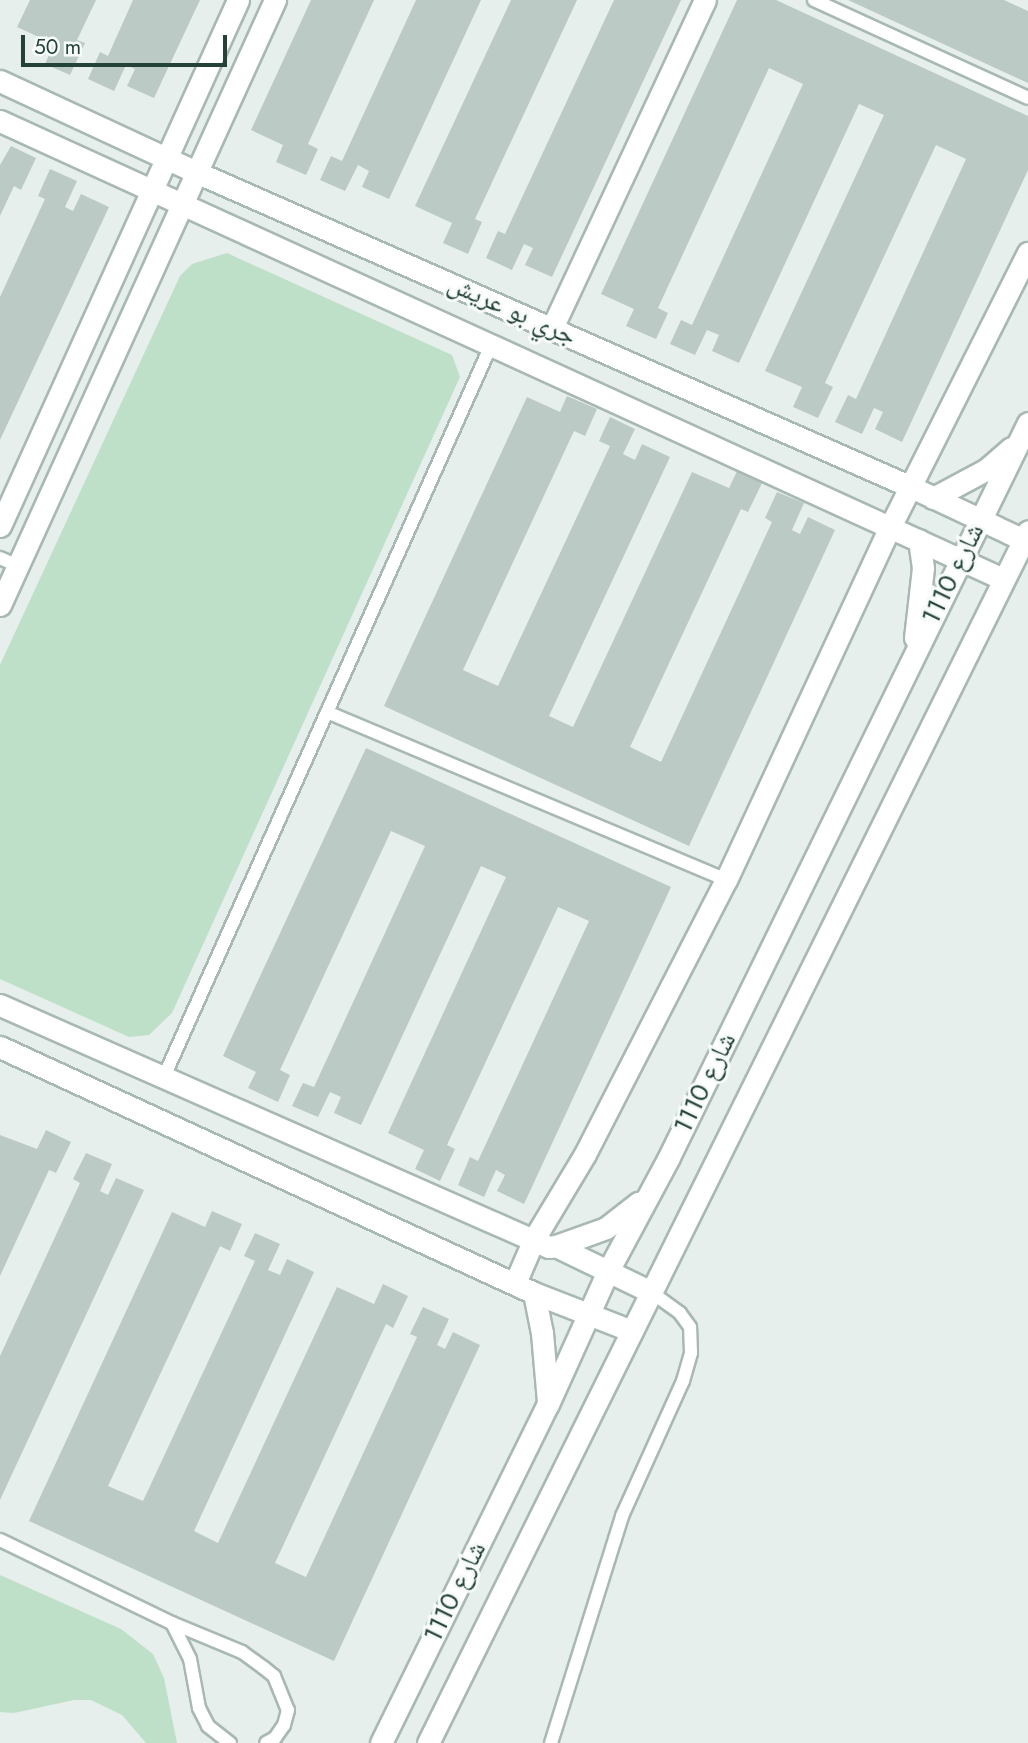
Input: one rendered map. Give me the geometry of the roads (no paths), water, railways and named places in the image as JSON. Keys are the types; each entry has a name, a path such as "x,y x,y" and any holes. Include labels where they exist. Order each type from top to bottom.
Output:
{"street":[{"path":"0,526 238,0"},
{"path":"0,605 9,562 182,204 275,0"},
{"path":"552,328 705,0"},
{"name":"جري بو عريش","path":"0,80 196,172 909,486 979,520 1026,535"},
{"name":"جري بو عريش","path":"0,121 1003,579"},
{"path":"515,1283 534,1239 585,1154 726,880 909,486 1028,253"},
{"path":"933,498 987,469 1024,431"},
{"name":"شارع 1110","path":"381,1743 548,1404 608,1272 669,1157 1024,431"},
{"name":"شارع 1110","path":"428,1743 1026,535"},
{"path":"909,664 918,619 923,568 919,540"},
{"path":"0,1005 549,1247 606,1228 647,1194"},
{"path":"0,1047 534,1293 590,1312 632,1331"},
{"path":"556,1246 651,1292"},
{"path":"534,1293 542,1333 548,1404"}],"lane":[{"path":"814,0 1028,98"},
{"path":"163,1079 492,344"},
{"path":"327,712 726,880"},
{"path":"551,1743 622,1516 683,1381 691,1353 690,1327 680,1313 651,1292"},
{"path":"0,1540 172,1623 242,1652 274,1676 288,1710 284,1725 275,1738 266,1743"},
{"path":"172,1623 190,1660 199,1708 208,1726 230,1743"}]}
